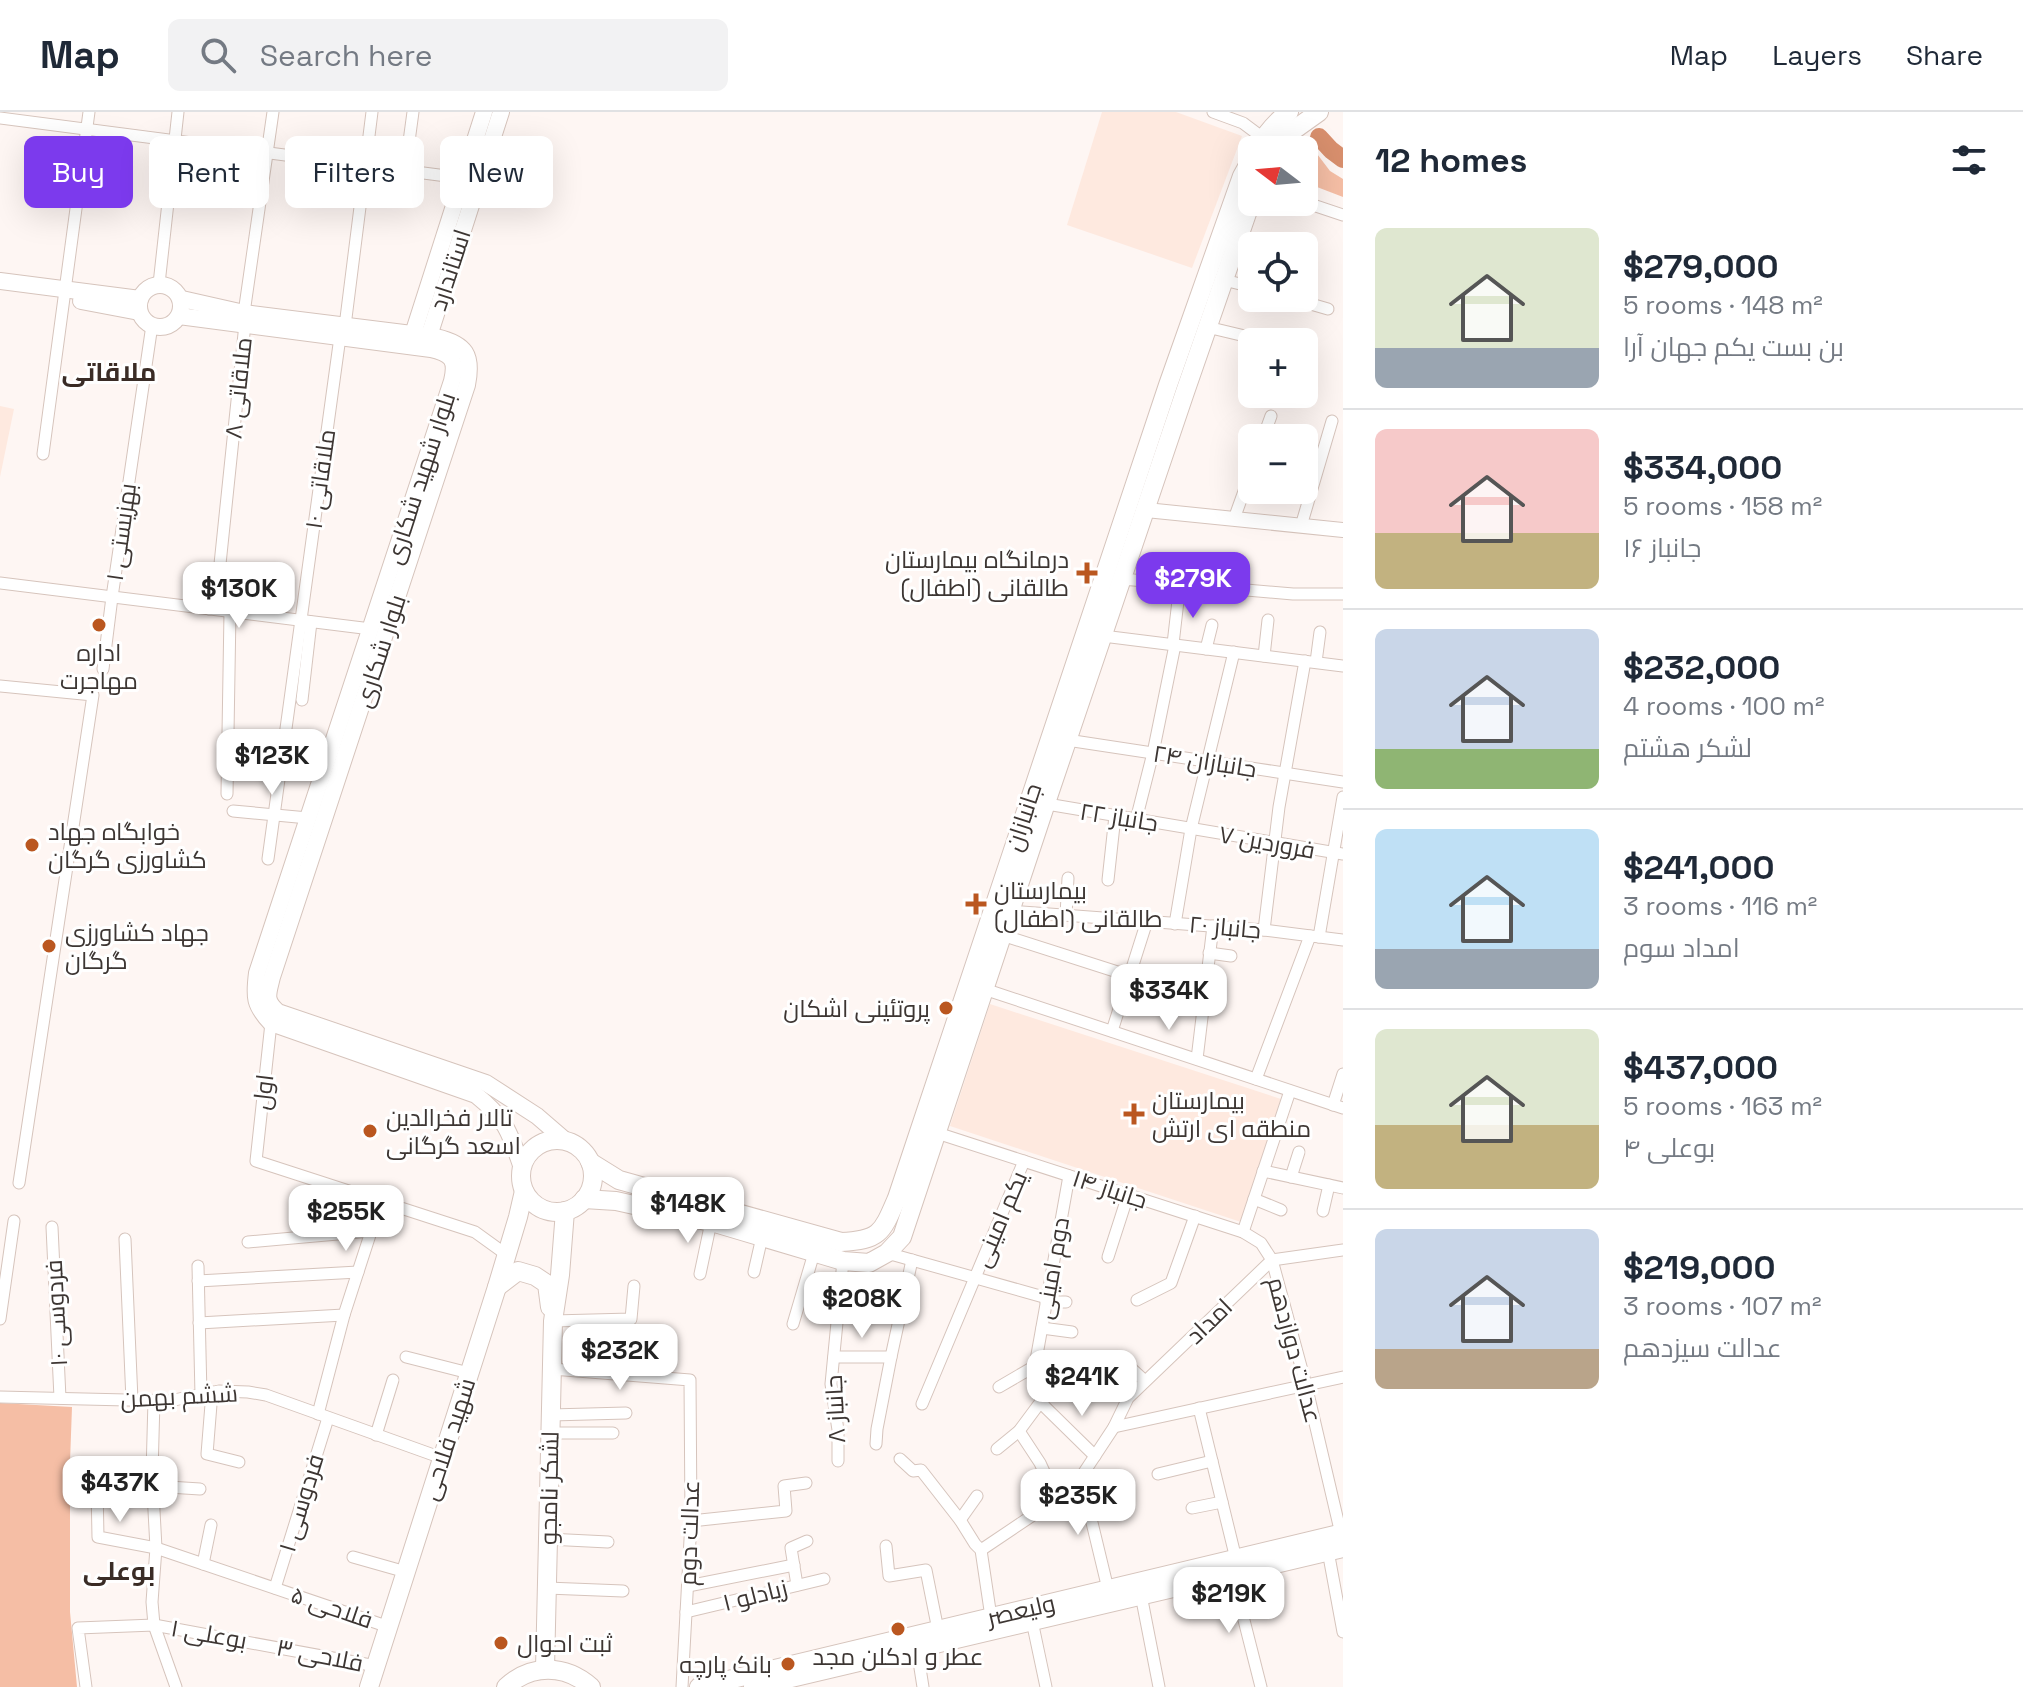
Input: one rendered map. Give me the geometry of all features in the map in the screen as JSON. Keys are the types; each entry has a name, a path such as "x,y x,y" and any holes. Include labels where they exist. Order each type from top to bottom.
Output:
{"main road":[{"name":"استاندارد","path":"476,136 484,112"},
{"name":"استاندارد","path":"420,339 501,112"},
{"path":"1270,136 1279,119 1289,112"},
{"path":"1284,136 1319,112"},
{"name":"جانبازان","path":"590,1162 661,1202 711,1222 843,1261 869,1263 887,1253 902,1237 937,1133 949,1067 1170,406 1238,189"},
{"name":"استاندارد","path":"428,314 454,208"},
{"name":"جانبازان","path":"584,1199 661,1202 841,1242 865,1241 876,1235 886,1223 984,989 1010,911 1037,802 1067,740 1146,510 1170,406 1207,327 1246,216"},
{"path":"0,281 140,305"},
{"path":"159,284 171,287 180,308 168,326 158,327 143,319 140,305 147,289 159,284"},
{"path":"0,291 64,293"},
{"name":"بلوار شکاری","path":"180,308 244,319 459,344 468,354 470,369 467,385 322,802 268,994 270,1005 278,1012 486,1083 537,1116 566,1141"},
{"name":"بلوار شهید شکاری","path":"271,1023 260,1011 255,994 257,973 308,818 322,802 371,629 455,369 453,361 420,339"},
{"path":"271,1023 476,1095 495,1110 509,1130 522,1168"},
{"path":"554,1140 566,1141 580,1149 590,1162 592,1179 589,1192 573,1208 550,1211 531,1202 524,1191 522,1168 537,1146 554,1140"},
{"name":"شهید فلاحی","path":"369,1687 507,1255 524,1191"},
{"name":"لشکر نامجو","path":"545,1664 553,1321 565,1211"},
{"path":"497,1287 518,1271 535,1276 547,1284 553,1321"},
{"name":"ولیعصر","path":"699,1687 1108,1589 1234,1566 1339,1542"},
{"name":"ولیعصر","path":"753,1687 801,1682 917,1649 1141,1595 1234,1566"},
{"path":"497,1687 509,1674 528,1663 545,1664 568,1672 591,1687"},
{"path":"506,1687 545,1664"}],"street":[{"path":"43,454 89,112"},
{"path":"176,136 178,112"},
{"name":"ملاقاتی ۸","path":"269,145 273,112"},
{"name":"۱۰ ملاقاتی","path":"369,136 372,112"},
{"path":"410,136 413,112"},
{"path":"1213,112 1243,123 1255,136"},
{"path":"0,115 149,138"},
{"path":"1318,207 1343,215"},
{"path":"159,284 168,208"},
{"name":"ملاقاتی ۸","path":"209,609 214,577 220,564 244,319 260,208"},
{"name":"۱۰ ملاقاتی","path":"308,621 268,859 359,208"},
{"path":"1224,280 1238,284"},
{"path":"1318,306 1328,309"},
{"name":"بهزیستی ۱","path":"103,669 152,325"},
{"path":"1207,327 1238,334"},
{"path":"1268,424 1271,416"},
{"path":"1301,526 1332,421"},
{"path":"1234,519 1239,504"},
{"path":"1146,510 1343,530"},
{"path":"1122,579 1293,594 1343,594"},
{"path":"0,583 371,629"},
{"path":"1136,820 1153,753 1174,644 1179,592"},
{"path":"227,794 230,612"},
{"path":"1264,656 1268,620"},
{"path":"302,700 308,621"},
{"path":"1206,649 1212,625"},
{"path":"1264,930 1279,807 1295,718 1320,632"},
{"path":"1103,636 1343,666"},
{"path":"1175,924 1191,829 1234,652"},
{"path":"0,686 93,695 19,1183"},
{"name":"جانبازان ۲۴","path":"1067,740 1343,782"},
{"path":"1256,1079 1315,936 1338,854 1343,797"},
{"name":"۲۲ جانباز","path":"1037,802 1191,829"},
{"path":"233,811 308,818"},
{"path":"1108,880 1115,816"},
{"name":"فروردین ۷","path":"1191,829 1338,854"},
{"path":"1066,915 1068,878"},
{"name":"۲۰ جانباز","path":"1010,911 1264,930 1343,940"},
{"path":"1112,1031 1147,921"},
{"path":"1197,1059 1213,926"},
{"path":"1002,935 1130,976"},
{"path":"1209,953 1231,956"},
{"path":"984,989 1338,1107 1343,1074"},
{"name":"اول","path":"271,1023 256,1161 381,1201"},
{"path":"1243,1232 1290,1091"},
{"name":"جانباز ۱۴","path":"937,1133 1243,1232 1261,1243 1272,1260"},
{"path":"1291,1177 1299,1152"},
{"name":"یکم امینی","path":"922,1404 1024,1161"},
{"path":"1263,1171 1343,1188"},
{"name":"دوم امینی","path":"1043,1403 1033,1377 1069,1176"},
{"path":"1323,1211 1329,1185"},
{"path":"1108,1257 1128,1195"},
{"path":"1254,1199 1281,1210"},
{"path":"381,1201 475,1232 507,1255"},
{"name":"۱ فردوسی","path":"275,1588 323,1416 344,1315 381,1201"},
{"path":"1137,1300 1171,1283 1195,1216"},
{"path":"1,1311 6,1237 14,1221"},
{"path":"700,1274 711,1222"},
{"name":"۱۰ فردوسی","path":"52,1227 60,1398"},
{"path":"248,1242 371,1231"},
{"path":"754,1272 762,1237"},
{"path":"125,1239 132,1400"},
{"path":"1272,1260 1343,1250"},
{"path":"793,1324 814,1253"},
{"path":"887,1253 1047,1300 1066,1302"},
{"path":"876,1444 912,1260"},
{"name":"امداد","path":"981,1550 1045,1507 1081,1477 1114,1427 1128,1398 1272,1260"},
{"name":"عدالت دوازدهم","path":"1272,1260 1306,1385 1339,1542 1343,1632"},
{"name":"جانباز ۸","path":"838,1461 838,1430 831,1384 843,1261"},
{"path":"198,1266 207,1454 239,1462"},
{"path":"198,1281 358,1272"},
{"path":"553,1321 631,1319 634,1286"},
{"path":"199,1323 344,1315"},
{"path":"1042,1328 1072,1332"},
{"path":"406,1357 469,1373"},
{"path":"834,1357 891,1357"},
{"path":"999,1387 1035,1366 1089,1370 1120,1358 1145,1381"},
{"name":"عدالت دوم","path":"552,1369 690,1380 691,1521 682,1687"},
{"path":"1114,1427 1343,1377"},
{"path":"376,1435 393,1380"},
{"name":"ششم بهمن","path":"0,1397 169,1401 206,1394 248,1392 266,1395 442,1458"},
{"path":"154,1400 156,1548 152,1602 154,1625 176,1687"},
{"path":"997,1449 1019,1431 1043,1403 1095,1456"},
{"path":"1199,1408 1261,1687"},
{"path":"551,1424 626,1413"},
{"path":"551,1424 613,1433"},
{"path":"1019,1431 1051,1487 1045,1507"},
{"path":"900,1459 913,1471 921,1470 981,1550 991,1617"},
{"path":"1158,1474 1212,1461"},
{"path":"1081,1477 1108,1589"},
{"path":"691,1521 786,1511 784,1486 806,1483"},
{"path":"153,1486 200,1489"},
{"name":"۵ فلاحی","path":"97,1487 98,1537 156,1548 389,1627"},
{"path":"960,1520 977,1496"},
{"path":"1192,1508 1222,1502"},
{"path":"203,1564 211,1525"},
{"path":"548,1539 608,1542"},
{"path":"797,1585 791,1548 807,1541"},
{"path":"886,1546 889,1576 926,1570 938,1630"},
{"path":"353,1557 406,1572"},
{"path":"688,1586 794,1565"},
{"name":"زیادلو ۱","path":"686,1612 824,1579"},
{"path":"547,1588 623,1591"},
{"path":"1141,1595 1159,1687"},
{"path":"1032,1621 1046,1687"},
{"name":"۱ بوعلی","path":"86,1687 78,1628 154,1625 265,1644"},
{"name":"۳ فلاحی","path":"265,1644 376,1666"},
{"path":"917,1649 923,1687"}],"shaded area":[{"path":"1102,112 1176,112 1242,136 1238,136 1238,147 1192,268 1067,225"},
{"path":"1318,155 1330,171 1343,179 1343,197 1318,187"},
{"path":"0,406 14,409 0,477"},
{"path":"990,1004 1281,1099 1241,1222 950,1126"},
{"path":"0,1403 72,1407 70,1612 77,1687 0,1687"}],"waterway":[{"path":"1319,137 1343,159"}],"place":[{"name":"درمانگاه بیمارستان طالقانی (اطفال)","path":"1087,573"},
{"name":"اداره مهاجرت","path":"99,625"},
{"name":"خوابگاه جهاد کشاورزی گرگان","path":"32,845"},
{"name":"بیمارستان طالقانی (اطفال)","path":"976,904"},
{"name":"جهاد کشاورزی گرگان","path":"49,946"},
{"name":"پروتئینی اشکان","path":"946,1008"},
{"name":"بیمارستان منطقه ای ارتش","path":"1134,1114"},
{"name":"تالار فخرالدین اسعد گرگانی","path":"370,1131"},
{"name":"عطر و ادکلن مجد","path":"898,1629"},
{"name":"ثبت احوال","path":"501,1643"},
{"name":"بانک پارچه","path":"788,1664"}],"district":[{"name":"ملاقاتی","path":"109,372"},
{"name":"بوعلی","path":"119,1571"}]}
